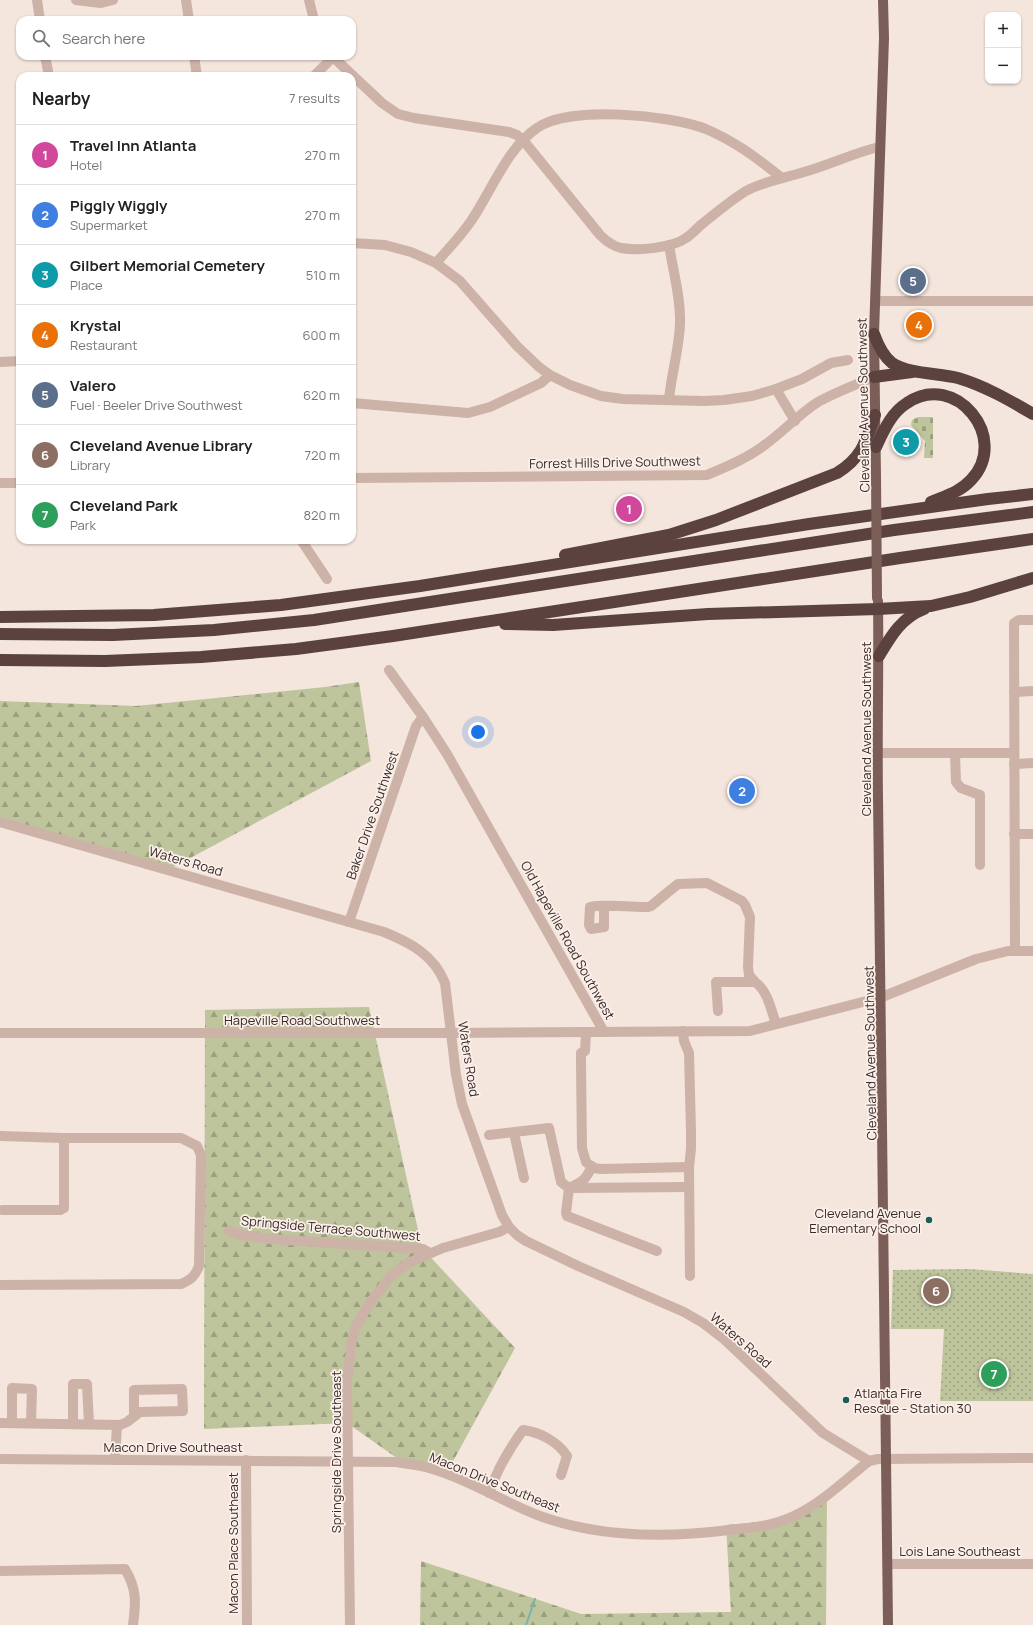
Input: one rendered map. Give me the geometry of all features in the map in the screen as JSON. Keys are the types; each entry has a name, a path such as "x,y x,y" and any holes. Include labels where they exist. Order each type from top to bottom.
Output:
{"highway":[{"path":"874,334 882,352 892,362 903,368 957,378 984,387 1033,414"},
{"path":"874,377 921,372"},
{"path":"876,447 892,416 907,403 925,395 943,396 954,399 967,408 977,419 984,438 984,451 980,464 971,480 951,494 910,510"},
{"path":"420,586 477,570 669,535 716,520 837,473 847,467 857,457 864,446 875,415"},
{"path":"0,617 154,614 217,611 281,605 420,586 809,524 1033,494"},
{"path":"0,634 113,635 214,630 286,623 387,609 894,530 1033,512"},
{"path":"0,660 105,661 201,658 296,649 488,622 871,562 1033,539"},
{"path":"879,656 901,623 917,611 930,606 970,597 1033,578"},
{"path":"488,622 519,625 553,625 878,603 930,606"}],"main road":[{"name":"Cleveland Avenue Southwest","path":"883,0 884,38 879,147 874,377 879,656 878,753 888,1458 888,1625"}],"street":[{"path":"37,0 39,16"},
{"path":"76,0 101,2 113,0"},
{"path":"186,0 188,16"},
{"path":"309,0 313,16"},
{"path":"46,60 48,72"},
{"path":"195,60 196,72"},
{"path":"318,72 330,60"},
{"path":"336,60 349,72"},
{"path":"356,79 382,103 398,114 414,118 509,132 517,135 523,140 600,235 607,242 620,247 636,249 669,245 687,237 746,191 762,183 805,172 879,147"},
{"path":"436,263 470,222 512,154 523,140 548,121 588,114 609,114 669,120 705,129 739,145 782,178"},
{"path":"356,243 385,245 411,252 436,263 460,281 517,346 550,375 570,385 601,396 623,399 669,400 724,400 752,396 776,390 802,379 831,363 848,360"},
{"path":"669,245 679,304 680,323 679,340 669,400"},
{"path":"875,301 1033,301"},
{"path":"0,362 16,361"},
{"path":"356,403 468,413 490,407 541,383 550,375"},
{"name":"Forrest Hills Drive Southwest","path":"356,478 706,475 752,454 767,444 818,403 839,390 874,377"},
{"path":"776,390 795,421"},
{"path":"0,483 16,483"},
{"path":"303,544 327,579"},
{"path":"1015,950 1014,623 1019,620 1033,620"},
{"name":"Old Hapeville Road Southwest","path":"389,670 423,717 469,791 604,1032 684,1036 750,1031 882,998 976,959 1015,950 1033,950"},
{"path":"1014,692 1033,691"},
{"name":"Baker Drive Southwest","path":"349,922 416,726 423,717"},
{"path":"878,753 1014,753"},
{"path":"955,753 956,782 960,788 980,795 980,865"},
{"path":"1014,764 1033,763"},
{"name":"Waters Road","path":"0,822 349,922 399,938 418,949 434,961 441,972 445,983 456,1074 462,1104 502,1215 509,1227 526,1241 578,1266 684,1312 703,1323 724,1339 823,1433 869,1461"},
{"path":"1014,834 1033,834"},
{"path":"604,906 648,907 678,884 707,883 714,885 742,901 750,917 749,975 761,987 769,1001 776,1024"},
{"path":"718,1011 716,982 755,982"},
{"path":"586,1032 585,1051 581,1053 580,1063 582,1148 586,1162 601,1169 689,1167"},
{"name":"Hapeville Road Southwest","path":"0,1033 604,1032"},
{"path":"684,1036 688,1054 691,1149 689,1167 690,1276"},
{"path":"489,1135 549,1128 561,1182 569,1188 689,1187"},
{"path":"514,1133 524,1178"},
{"path":"0,1136 64,1138 181,1138 197,1146 200,1155 199,1266 196,1274 190,1280 181,1284 0,1285"},
{"path":"2,1210 60,1210 64,1208 64,1138"},
{"path":"569,1188 581,1183 587,1177 592,1166"},
{"path":"569,1188 566,1213 567,1216 657,1251"},
{"name":"Springside Drive Southeast","path":"350,1625 347,1382 352,1340 356,1326 372,1300 391,1276 408,1263 430,1253 499,1232 509,1227"},
{"name":"Springside Terrace Southwest","path":"228,1231 242,1235 270,1239 423,1249 430,1253"},
{"path":"73,1424 73,1384 87,1384 89,1424"},
{"path":"12,1423 12,1388 32,1389 31,1423"},
{"path":"0,1423 117,1425 127,1422 140,1412 183,1411 182,1389 134,1390 134,1416"},
{"path":"115,1460 117,1425"},
{"path":"489,1493 513,1443 523,1430 534,1431 561,1447 567,1456 561,1475"},
{"name":"Macon Drive Southeast","path":"0,1459 396,1462 429,1468 451,1476 540,1516 570,1525 599,1531 643,1535 712,1532 772,1524 793,1517 812,1506 869,1461 888,1458 1033,1458"},
{"name":"Macon Place Southeast","path":"246,1460 247,1625"},
{"name":"Lois Lane Southeast","path":"888,1564 1033,1564"},
{"path":"0,1571 125,1569 133,1581 136,1604 134,1625"}],"green space":[{"path":"918,417 933,417 933,458 924,458 925,441 911,425 912,420"},
{"path":"359,682 371,761 166,871 0,821 0,701 136,706 325,687"},
{"path":"369,1007 422,1248 515,1348 446,1474 404,1463 347,1423 204,1429 205,1010"},
{"path":"970,1269 1033,1274 1033,1401 940,1401 944,1329 891,1329 893,1270"},
{"path":"827,1493 826,1625 420,1625 421,1561 581,1614 731,1612 726,1525 779,1520"}],"waterway":[{"path":"526,1625 535,1599"}],"place":[{"name":"Valero","path":"913,281"},
{"name":"Krystal","path":"919,325"},
{"name":"Gilbert Memorial Cemetery","path":"906,442"},
{"name":"Travel Inn Atlanta","path":"629,509"},
{"name":"Piggly Wiggly","path":"742,791"},
{"name":"Cleveland Avenue Elementary School","path":"929,1220"},
{"name":"Cleveland Avenue Library","path":"936,1291"},
{"name":"Cleveland Park","path":"994,1374"},
{"name":"Atlanta Fire Rescue - Station 30","path":"846,1400"}]}
